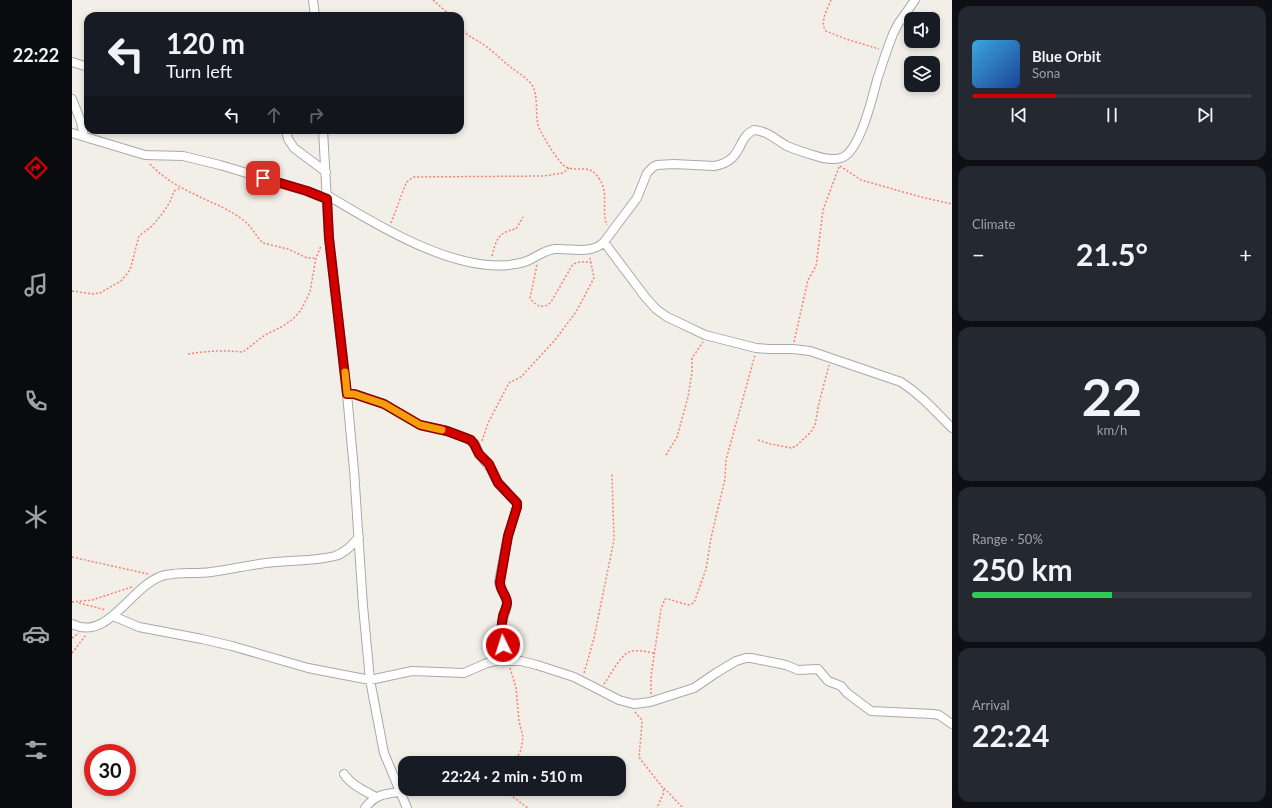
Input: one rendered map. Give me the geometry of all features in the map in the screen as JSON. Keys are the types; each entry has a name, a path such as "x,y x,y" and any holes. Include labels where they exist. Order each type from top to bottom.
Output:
{"street":[{"path":"313,0 314,12"},
{"path":"72,132 145,154 183,156 220,165 327,197 423,247 446,256 486,264 508,265 527,261 555,249 588,250 600,246 637,198 647,173 653,167 657,165 714,166 723,164 733,157 747,135 754,130 764,132 786,145 818,157 832,159 842,157 851,150 867,117 895,28 915,0"},
{"path":"72,62 84,66"},
{"path":"72,99 81,122 84,136"},
{"path":"287,134 288,139 294,148 326,172"},
{"path":"323,134 329,238 347,394 370,680 384,753 398,789"},
{"path":"604,242 646,298 656,309 667,317 705,335 756,348 810,351 901,382 928,402 952,428"},
{"path":"347,394 354,394 384,404 420,425 447,431 466,438 474,444 489,464 498,483 517,503 508,536 500,582 500,587 506,598 507,604 501,626 501,634 508,661"},
{"path":"72,624 79,628 93,628 114,614 146,585 159,577 173,574 212,572 257,564 336,556 345,552 359,537"},
{"path":"114,614 139,627 202,639 308,668 370,680 412,671 464,673 487,663 521,661 581,680 627,703 634,704 650,702 694,688 736,661 751,658 786,665 798,670 818,669 828,681 841,686 847,693 871,711 933,714 939,715 952,724"},
{"path":"344,774 358,787 376,797"},
{"path":"365,808 371,800 376,797 383,794 398,792"},
{"path":"401,796 407,808"}],"path":[{"path":"433,0 446,12"},
{"path":"831,0 823,23 826,31 887,52"},
{"path":"464,33 486,47 526,78 532,85 537,103 540,131 561,164 569,168 590,169 600,179 605,194 605,218 611,232"},
{"path":"793,349 808,280 816,266 824,210 842,157"},
{"path":"148,161 161,174 182,188 226,209 243,220 263,243 288,249 307,258 316,258"},
{"path":"840,166 861,180 952,204"},
{"path":"389,230 406,183 414,177 544,176 563,172 569,168"},
{"path":"72,290 93,294 100,293 121,281 130,270 139,236 152,226 162,214 170,202 174,191 182,188"},
{"path":"486,264 492,258 493,249 500,235 504,232 516,229 523,217"},
{"path":"188,354 222,350 242,352 265,335 293,319 301,310 307,299 312,282 316,258 323,243 329,238"},
{"path":"478,450 488,423 509,383 521,377 555,340 576,312 594,278 588,250"},
{"path":"538,255 530,298 536,305 542,307 547,306 551,302 573,264 580,262 591,262"},
{"path":"666,455 677,437 688,397 692,372 692,358 702,343 705,335"},
{"path":"650,702 651,676 663,602 665,599 668,599 691,604 694,603 704,576 725,479 726,460 756,348"},
{"path":"758,440 790,448 796,446 814,429 819,403 829,369 829,363 825,356"},
{"path":"581,680 594,638 614,540 612,474"},
{"path":"72,557 159,577"},
{"path":"72,602 92,600 132,587"},
{"path":"78,602 114,614"},
{"path":"72,653 93,628"},
{"path":"600,690 622,658 629,652 637,651 654,653"},
{"path":"508,661 516,688 519,720 523,737 521,750 518,756"},
{"path":"627,703 641,719 642,735 639,756 641,760 663,788 683,808"},
{"path":"657,808 664,792 663,788"},
{"path":"511,796 528,808"}],"slow traffic":[{"path":"345,372 347,394 354,394 384,404 420,425 442,430"}],"route":[{"path":"263,178 307,191 327,199 329,238 347,394 354,394 384,404 420,425 447,431 471,440 479,454 489,464 498,483 517,503 508,536 500,582 500,587 506,598 507,604 501,626 503,645"}]}
